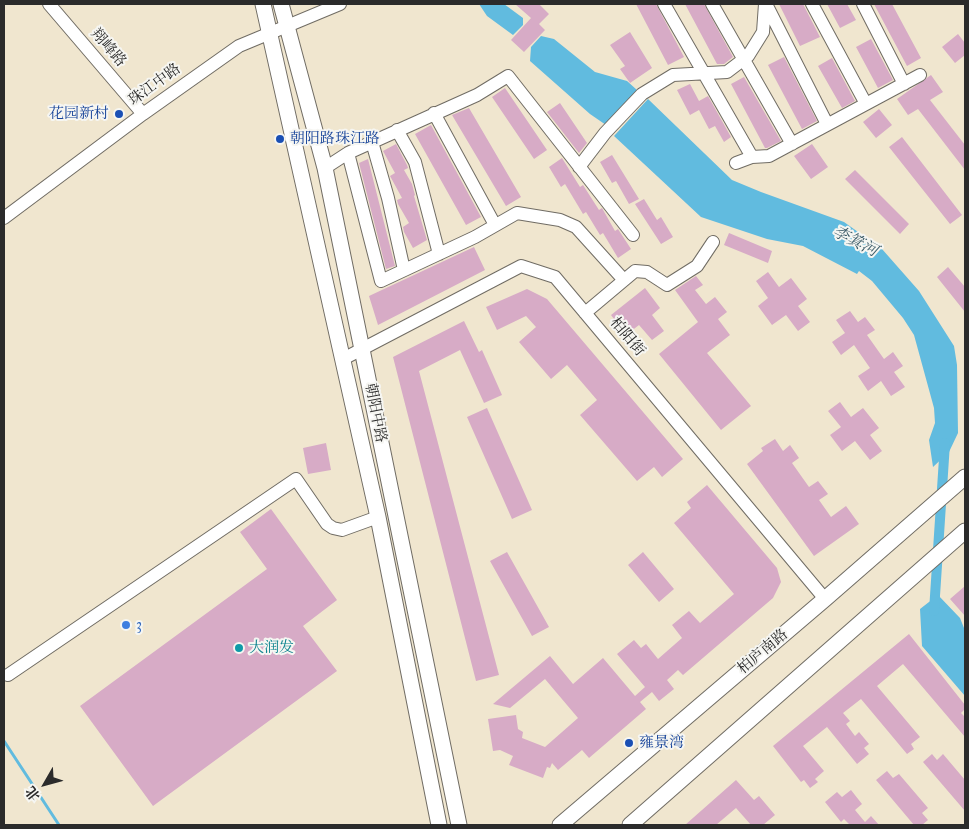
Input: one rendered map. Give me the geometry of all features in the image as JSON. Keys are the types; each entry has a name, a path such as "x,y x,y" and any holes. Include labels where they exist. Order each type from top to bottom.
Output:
{"main road":[{"name":"朝阳中路","path":"263,4 378,517 439,825"},
{"name":"朝阳中路","path":"281,4 325,168 458,825"},
{"name":"柏庐南路","path":"560,825 825,600 963,479"},
{"path":"630,825 962,534"}],"street":[{"name":"翔峰路","path":"49,4 143,114"},
{"name":"珠江中路","path":"4,218 143,114 239,46 340,4"},
{"path":"664,4 752,156"},
{"path":"712,4 792,144"},
{"path":"579,167 607,131 642,94 673,75 706,75 726,72 744,59 763,32 766,4"},
{"path":"766,4 827,124"},
{"path":"812,4 866,104"},
{"path":"863,4 904,84"},
{"path":"736,163 752,156 769,156 920,75"},
{"path":"325,168 348,153 477,95 508,76 633,235"},
{"path":"434,114 495,225"},
{"path":"398,130 415,162 439,254"},
{"path":"372,142 388,198 404,270"},
{"path":"348,153 381,281 439,254 517,213 560,220 576,226 623,280"},
{"path":"585,313 635,271 648,272 667,285 697,266 712,242"},
{"name":"柏阳街","path":"343,358 521,266 555,277 825,600"},
{"path":"8,675 296,479 327,524 333,528 342,530 378,517"}],"water":[{"path":"479,4 504,4 523,18 523,25 513,35 487,16"},
{"path":"541,36 554,39 595,72 627,81 637,90 606,125 590,114 530,61 531,47"},
{"path":"648,99 732,180 844,222 882,249 919,291 954,346 957,365 958,433 949,452 933,467 929,440 935,423 934,408 914,335 903,318 872,281 859,271 857,274 803,246 767,239 701,217 614,136"},
{"path":"938,595 960,618 964,628 965,696 922,646 920,609"}],"building":[{"path":"515,4 539,4 549,14 539,24 545,30 524,52 511,40 531,18"},
{"path":"636,4 656,4 684,57 668,65"},
{"path":"685,4 704,4 733,57 724,64 717,64"},
{"path":"779,4 803,4 820,37 800,46"},
{"path":"827,4 847,4 856,20 840,28"},
{"path":"874,4 892,4 921,58 907,66"},
{"path":"630,32 652,68 630,83 620,69 625,66 610,45"},
{"path":"958,34 965,43 965,55 955,63 942,47"},
{"path":"871,39 893,80 878,88 856,47"},
{"path":"784,57 817,121 802,129 768,65"},
{"path":"832,58 855,101 842,108 818,66"},
{"path":"931,75 943,92 930,100 965,145 965,170 918,109 908,115 897,99"},
{"path":"744,77 781,141 767,148 765,148 731,84"},
{"path":"690,84 699,101 708,96 731,137 724,142 715,126 709,129 699,110 690,115 677,90"},
{"path":"505,88 547,150 534,159 492,97"},
{"path":"560,103 587,143 579,153 547,112"},
{"path":"469,108 521,197 506,206 452,115"},
{"path":"879,109 892,125 876,138 863,122"},
{"path":"431,125 481,217 466,225 415,134"},
{"path":"902,137 962,215 950,224 889,147"},
{"path":"396,144 408,168 404,170 412,184 427,240 413,248 404,232 403,227 409,223 398,204 397,200 402,198 390,176 395,173 383,151"},
{"path":"812,144 828,167 811,179 794,156"},
{"path":"612,155 639,199 629,204 616,181 612,183 600,162"},
{"path":"562,158 580,187 583,185 599,210 602,208 615,231 618,229 631,249 618,258 603,233 600,235 586,212 583,214 565,184 561,187 549,167"},
{"path":"368,159 395,266 386,269 359,163"},
{"path":"855,170 909,224 900,234 845,179"},
{"path":"644,199 657,220 661,217 673,237 661,244 635,204"},
{"path":"729,233 772,251 768,263 724,245"},
{"path":"474,247 485,270 378,325 369,296"},
{"path":"948,267 965,287 965,312 937,277"},
{"path":"768,272 779,287 791,278 807,299 798,306 810,322 798,331 786,315 772,325 758,306 768,298 756,281"},
{"path":"696,276 703,285 695,290 706,304 715,297 727,312 718,319 730,335 707,353 751,406 721,430 659,354 698,322 675,290"},
{"path":"645,288 660,308 652,315 664,331 652,340 639,325 626,335 611,315"},
{"path":"527,289 547,299 683,459 662,477 654,467 637,481 580,415 597,400 567,365 551,379 519,342 536,327 526,316 497,330 486,307"},
{"path":"850,311 858,322 865,317 875,330 867,335 884,359 893,352 903,366 894,372 905,387 891,396 881,381 868,391 858,376 870,368 854,345 841,355 832,342 845,333 836,320"},
{"path":"464,321 479,352 482,350 502,395 484,403 460,350 419,371 499,675 476,681 393,357"},
{"path":"840,402 851,417 863,408 879,428 870,435 882,451 870,460 855,441 842,451 830,435 841,427 828,411"},
{"path":"487,408 532,510 512,519 467,417"},
{"path":"775,439 783,451 790,445 799,458 792,463 809,487 818,481 828,494 819,500 831,517 846,506 859,524 814,556 747,464 763,451 761,448"},
{"path":"326,443 331,470 308,474 303,448"},
{"path":"707,485 777,568 781,582 773,598 683,675 678,670 667,680 674,689 659,701 652,692 640,702 646,709 589,758 582,750 558,770 552,763 550,768 547,767 543,778 509,765 513,756 500,750 493,751 488,719 516,715 518,729 523,732 522,738 545,747 578,718 545,679 510,708 493,704 550,656 573,684 603,658 635,696 645,687 617,654 634,640 641,648 646,644 658,659 682,638 672,625 689,611 700,623 734,594 674,523 691,508 687,502"},
{"name":"大润发","path":"271,509 337,600 303,626 337,671 153,806 80,706 267,569 240,532"},
{"path":"507,552 549,627 532,636 490,561"},
{"path":"643,552 674,589 659,602 628,565"},
{"path":"965,586 965,616 950,599"},
{"path":"909,634 965,705 965,709 961,713 965,717 965,737 903,664 877,686 920,737 911,744 914,749 907,754 861,699 843,713 850,721 846,724 855,736 859,732 869,744 864,748 869,754 857,764 827,727 803,746 824,771 815,779 818,782 810,788 804,780 801,782 773,746"},
{"path":"932,754 937,760 943,754 965,780 965,811 923,762"},
{"path":"887,771 893,778 899,774 928,808 922,813 928,820 922,825 914,825 876,780"},
{"path":"736,780 754,800 759,796 775,815 763,825 751,825 736,808 716,825 685,825"},
{"path":"851,790 862,804 855,810 865,822 871,816 879,825 850,825 844,819 841,822 825,802 837,792 842,797"}],"waterway":[{"name":"李箕河","path":"934,611 945,443"},
{"path":"4,741 59,825"}],"place":[{"name":"花园新村","path":"119,114"},
{"name":"朝阳路珠江路","path":"280,139"},
{"name":"3","path":"126,625"},
{"name":"大润发","path":"239,648"},
{"name":"雍景湾","path":"629,743"}]}
